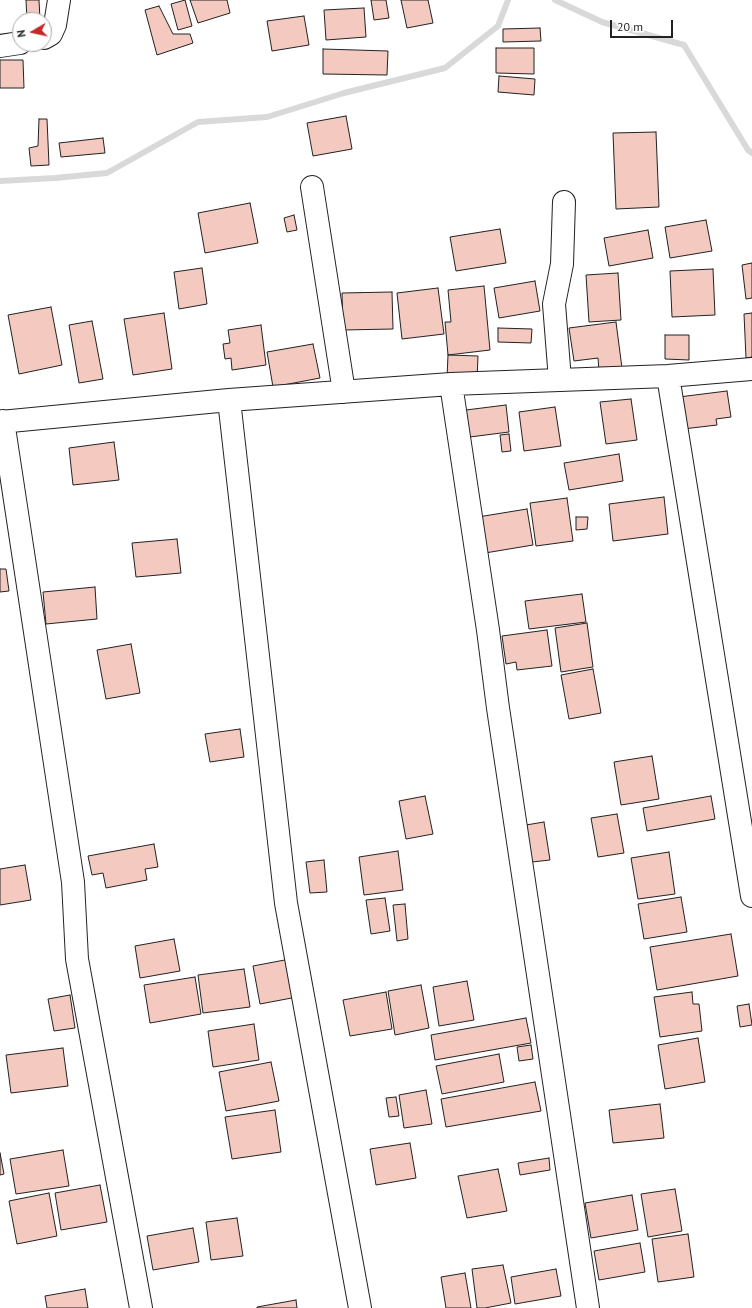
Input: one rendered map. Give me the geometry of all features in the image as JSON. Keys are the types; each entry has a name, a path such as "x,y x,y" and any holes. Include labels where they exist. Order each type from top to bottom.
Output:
{"street":[{"path":"52,32 55,25 59,0"},
{"path":"0,46 12,44"},
{"path":"312,186 344,392"},
{"path":"560,380 554,304 562,264 564,202"},
{"path":"141,1308 77,959 73,882 2,422 229,400 450,384 668,376 752,369"},
{"path":"668,376 752,896"},
{"path":"450,384 488,630 498,708 588,1308"},
{"path":"229,400 286,903 360,1308"}],"building":[{"path":"26,0 39,0 40,12 27,12"},
{"path":"185,0 192,26 178,30 171,4"},
{"path":"190,0 227,0 230,13 198,23"},
{"path":"371,0 386,0 389,18 374,20"},
{"path":"401,0 428,0 433,23 407,28"},
{"path":"159,6 173,34 190,34 193,43 157,55 145,10"},
{"path":"364,8 366,37 326,40 324,10"},
{"path":"304,16 309,45 272,51 267,21"},
{"path":"540,28 541,41 503,42 503,29"},
{"path":"496,48 534,48 534,74 496,73"},
{"path":"323,49 388,51 387,75 323,74"},
{"path":"0,60 23,60 24,88 0,88"},
{"path":"499,76 535,79 534,95 498,92"},
{"path":"346,116 352,149 313,156 307,123"},
{"path":"39,119 47,119 49,165 31,166 29,148 38,146"},
{"path":"656,132 659,207 616,209 613,133"},
{"path":"103,138 105,153 61,157 59,143"},
{"path":"250,203 258,243 205,253 198,213"},
{"path":"294,215 297,230 287,232 284,218"},
{"path":"706,220 712,251 670,258 665,227"},
{"path":"500,229 506,263 456,271 450,237"},
{"path":"648,230 653,258 609,266 604,238"},
{"path":"752,263 752,298 746,299 742,265"},
{"path":"202,268 207,304 179,309 174,272"},
{"path":"713,269 715,315 672,317 670,271"},
{"path":"618,273 621,320 589,322 586,275"},
{"path":"535,281 540,311 499,318 494,288"},
{"path":"484,286 490,350 448,355 445,322 451,322 448,290"},
{"path":"438,288 444,334 402,339 397,293"},
{"path":"392,292 393,329 343,330 342,293"},
{"path":"51,307 62,365 19,374 8,315"},
{"path":"164,313 172,369 133,375 124,319"},
{"path":"752,313 752,357 746,358 744,314"},
{"path":"92,321 103,379 79,383 69,325"},
{"path":"616,322 622,368 599,371 598,358 574,361 569,328"},
{"path":"261,325 266,365 232,370 231,358 225,359 223,344 230,343 228,330"},
{"path":"498,328 532,329 531,343 498,342"},
{"path":"665,335 689,335 689,360 665,359"},
{"path":"313,344 320,378 273,387 267,352"},
{"path":"448,355 478,356 477,379 447,378"},
{"path":"727,391 731,417 716,419 717,425 683,429 679,397"},
{"path":"631,399 637,440 606,444 600,402"},
{"path":"506,405 509,432 462,438 458,411"},
{"path":"555,407 561,446 524,451 519,412"},
{"path":"509,434 511,451 502,452 500,435"},
{"path":"114,442 119,480 73,485 69,448"},
{"path":"619,454 623,481 569,490 564,463"},
{"path":"664,497 668,534 613,541 609,504"},
{"path":"567,498 573,541 536,546 530,503"},
{"path":"527,509 533,545 485,553 478,517"},
{"path":"576,517 588,517 587,529 576,530"},
{"path":"177,539 181,573 136,577 132,543"},
{"path":"0,569 6,569 9,591 0,592"},
{"path":"95,587 97,619 46,624 43,592"},
{"path":"582,594 586,622 529,629 525,601"},
{"path":"587,623 593,667 561,672 555,628"},
{"path":"547,630 552,666 517,670 516,662 506,664 502,636"},
{"path":"131,644 140,693 106,699 97,650"},
{"path":"593,669 601,713 569,719 561,675"},
{"path":"240,729 244,757 210,762 205,734"},
{"path":"652,756 659,799 621,805 614,762"},
{"path":"425,796 433,834 406,839 399,801"},
{"path":"711,796 715,819 647,831 643,808"},
{"path":"617,814 624,853 598,857 591,818"},
{"path":"544,822 550,860 532,862 526,825"},
{"path":"154,844 158,867 145,869 147,880 106,888 103,873 92,875 88,856"},
{"path":"398,851 403,890 364,895 359,857"},
{"path":"669,852 675,894 638,899 631,858"},
{"path":"324,860 327,892 310,893 306,862"},
{"path":"25,865 31,900 0,905 0,869"},
{"path":"681,897 687,932 644,939 638,904"},
{"path":"385,898 390,931 371,934 366,900"},
{"path":"405,904 408,939 397,941 393,905"},
{"path":"731,934 738,976 657,990 650,947"},
{"path":"174,939 180,971 140,978 135,946"},
{"path":"290,959 297,997 260,1004 253,966"},
{"path":"244,969 250,1007 203,1013 198,975"},
{"path":"195,977 201,1014 150,1023 144,985"},
{"path":"467,981 474,1020 439,1026 433,987"},
{"path":"421,985 429,1028 395,1035 388,991"},
{"path":"386,992 392,1029 350,1036 343,1000"},
{"path":"692,992 693,1004 699,1004 702,1031 660,1037 654,997"},
{"path":"70,995 75,1028 54,1031 48,999"},
{"path":"749,1004 752,1025 740,1027 737,1006"},
{"path":"526,1018 531,1043 435,1060 431,1035"},
{"path":"254,1024 259,1060 213,1067 208,1031"},
{"path":"698,1038 705,1082 665,1089 658,1045"},
{"path":"531,1045 533,1059 519,1061 517,1047"},
{"path":"63,1048 68,1086 11,1093 6,1055"},
{"path":"499,1054 504,1082 442,1094 436,1066"},
{"path":"271,1062 279,1101 226,1111 219,1072"},
{"path":"535,1082 541,1111 446,1127 441,1099"},
{"path":"426,1090 432,1124 404,1128 399,1095"},
{"path":"396,1097 399,1116 389,1117 386,1098"},
{"path":"660,1104 664,1138 613,1143 609,1110"},
{"path":"275,1110 281,1152 232,1159 225,1117"},
{"path":"410,1143 416,1178 376,1185 370,1149"},
{"path":"63,1150 69,1186 16,1194 10,1159"},
{"path":"0,1153 4,1174 0,1175"},
{"path":"549,1158 550,1170 520,1175 518,1163"},
{"path":"498,1169 507,1211 467,1218 458,1176"},
{"path":"100,1185 107,1222 61,1230 55,1193"},
{"path":"675,1189 682,1231 648,1237 641,1194"},
{"path":"49,1193 57,1236 17,1244 9,1201"},
{"path":"632,1195 638,1230 591,1238 585,1203"},
{"path":"237,1218 243,1256 211,1260 206,1222"},
{"path":"193,1228 199,1262 153,1270 147,1236"},
{"path":"688,1234 694,1277 658,1282 652,1239"},
{"path":"640,1243 645,1272 599,1280 594,1251"},
{"path":"503,1265 511,1303 477,1308 472,1269"},
{"path":"556,1269 561,1296 515,1304 511,1277"},
{"path":"465,1273 471,1308 446,1308 441,1277"},
{"path":"85,1289 88,1308 47,1308 45,1296"},
{"path":"296,1300 297,1308 257,1308 257,1307"}],"waterway":[{"path":"0,181 107,173 198,122 267,117 344,93 445,68 498,26 508,0"},
{"path":"555,0 602,22 684,45 748,150 752,153"}]}
